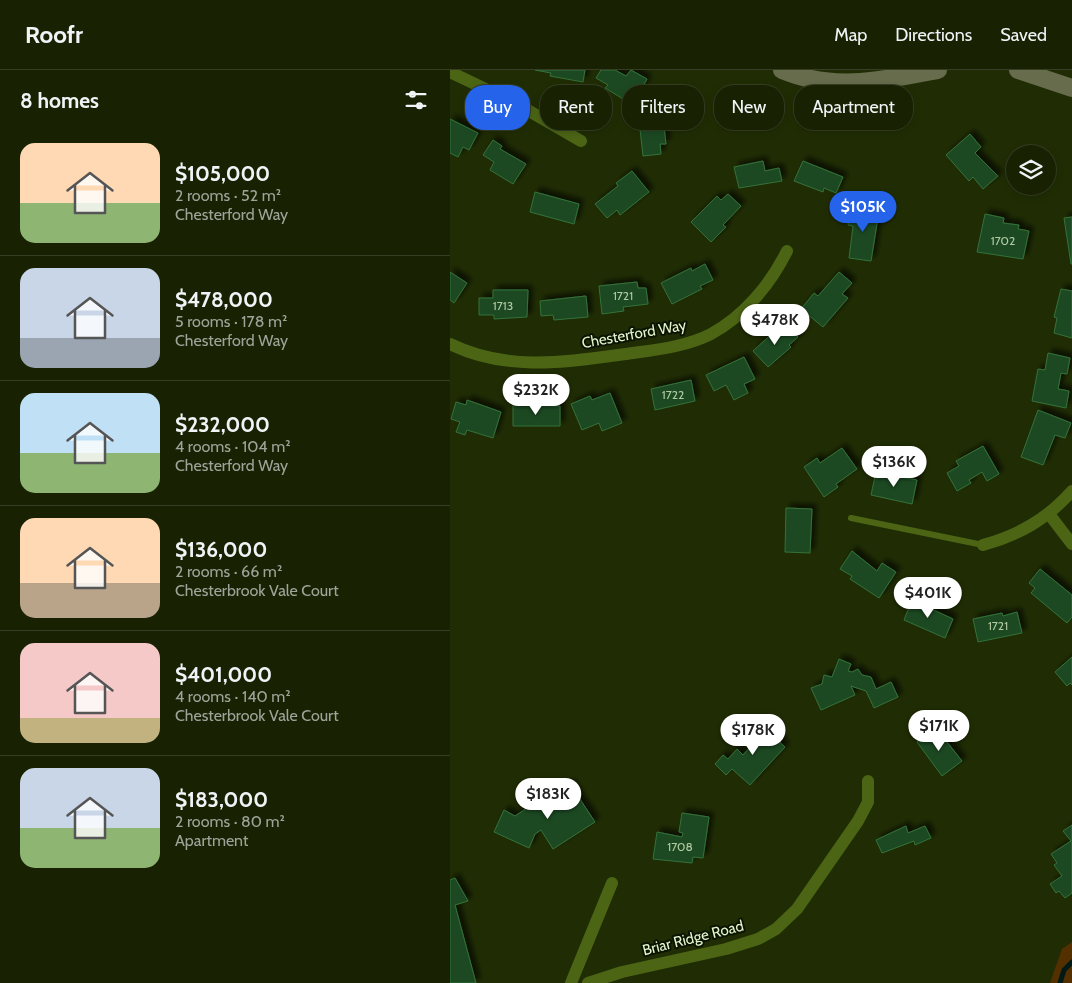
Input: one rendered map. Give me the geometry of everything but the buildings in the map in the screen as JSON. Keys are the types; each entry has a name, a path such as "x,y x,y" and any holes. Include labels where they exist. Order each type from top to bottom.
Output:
{"street":[{"path":"782,70 816,81 839,84 864,83 938,70"},
{"path":"1018,70 1072,88"},
{"path":"450,72 517,104 581,141"},
{"name":"Chesterford Way","path":"450,344 479,355 510,362 540,364 636,352 691,342 727,324 748,305 767,284 787,251"},
{"path":"983,545 1006,539 1030,527 1050,514 1072,491"},
{"path":"1050,514 1072,544"},
{"name":"Briar Ridge Road","path":"588,983 622,972 726,949 758,939 776,929 796,909 858,821 868,802 868,781"},
{"path":"571,983 612,883"}],"lane":[{"path":"851,518 983,545"}],"shaded area":[{"path":"1072,942 1072,983 1050,983 1062,949"}],"waterway":[{"path":"1060,983 1064,970 1072,962"}]}
